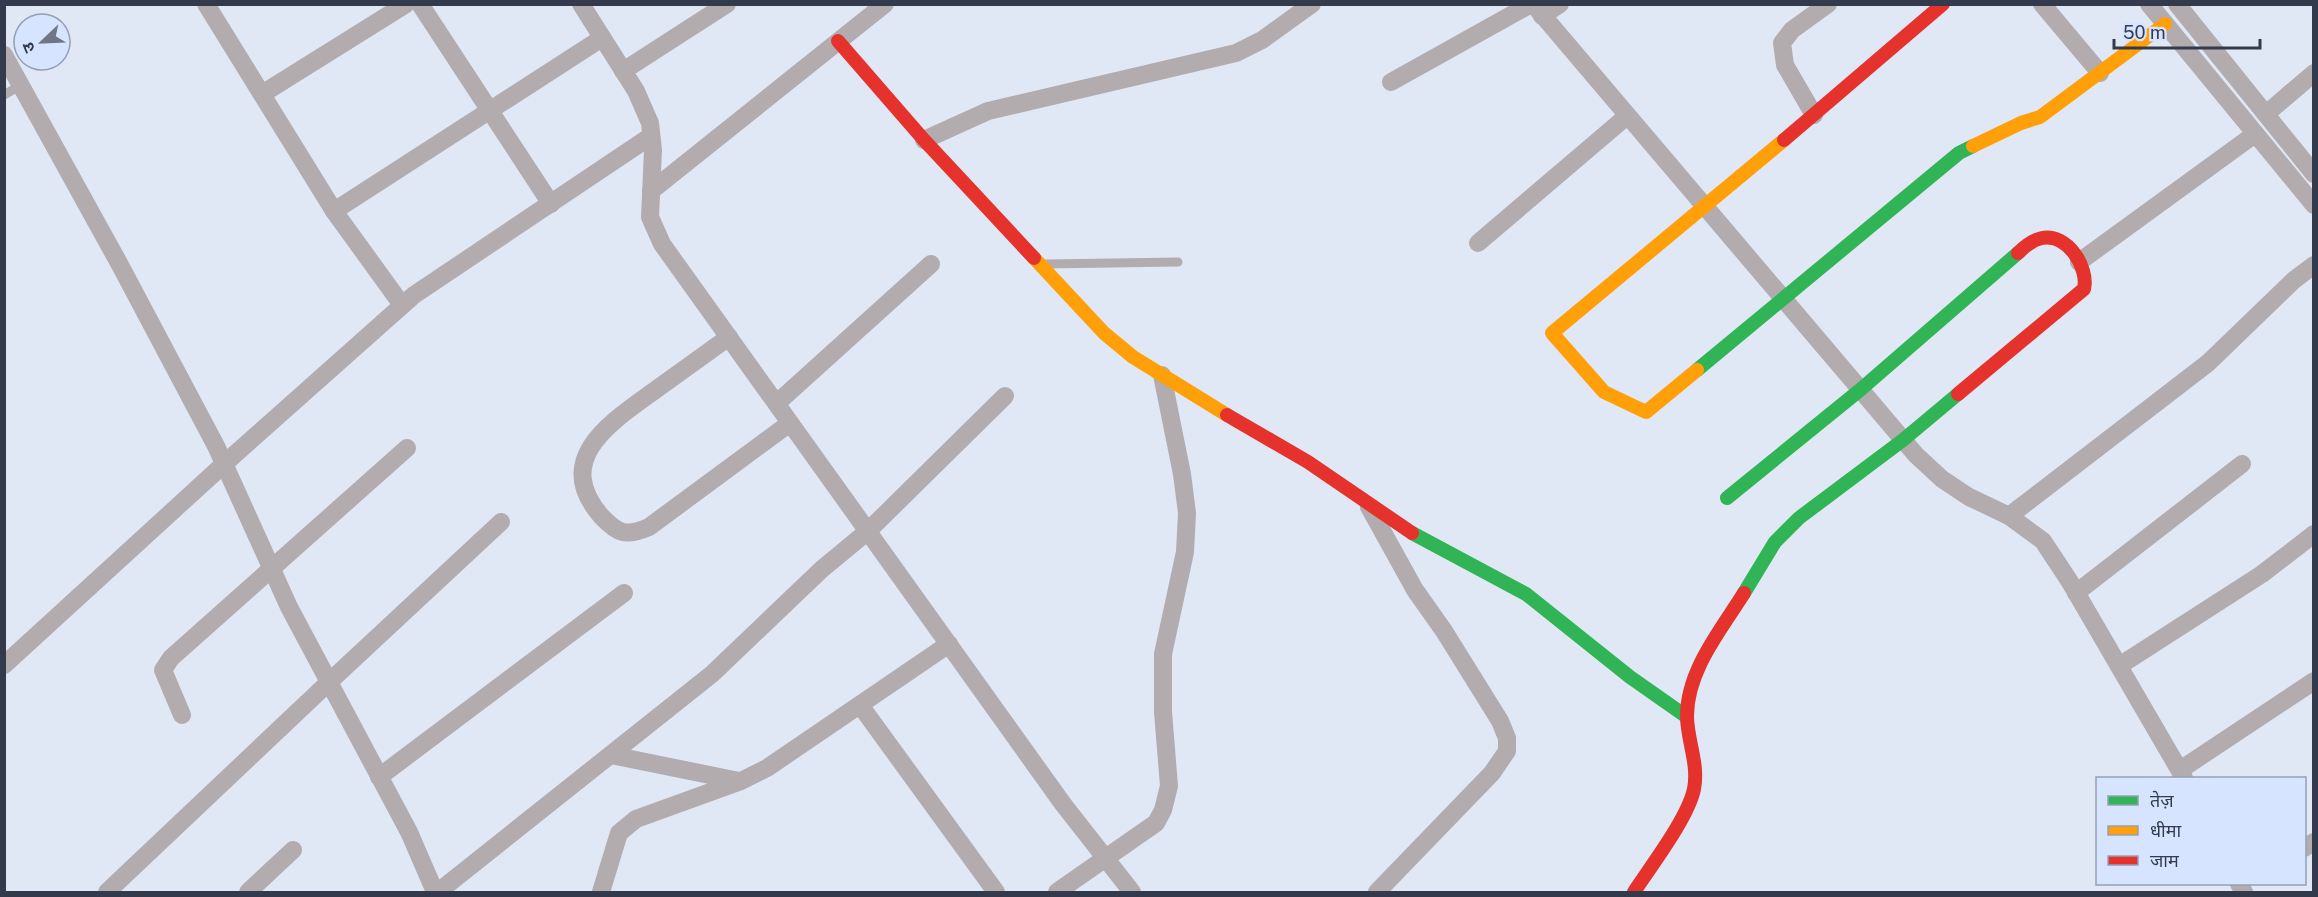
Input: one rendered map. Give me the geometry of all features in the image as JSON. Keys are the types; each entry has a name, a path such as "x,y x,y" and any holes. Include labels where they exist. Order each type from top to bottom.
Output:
{"street":[{"path":"206,4 334,211 402,305"},
{"path":"262,94 406,4"},
{"path":"420,4 551,204"},
{"path":"581,4 636,91 650,123 650,217 662,244 1063,804 1132,892"},
{"path":"623,70 727,4"},
{"path":"651,191 885,4"},
{"path":"924,140 988,111 1236,52 1262,40 1312,4"},
{"path":"1391,82 1535,8 1560,4"},
{"path":"1814,115 1785,65 1782,43 1792,30 1828,4"},
{"path":"2042,4 2100,73"},
{"path":"2149,4 2313,205"},
{"path":"1942,5 1705,207 1552,333 1604,392 1646,412 1959,153 2021,123 2040,117 2165,24"},
{"path":"2178,5 2313,174"},
{"path":"1535,8 1903,440 1942,479 1969,497 2009,516 2043,541 2182,774 2313,681"},
{"path":"334,211 602,38"},
{"path":"838,41 924,140 1040,265 1104,333 1133,357 1308,462 1367,504 1428,543 1526,594 1630,677 1687,717"},
{"path":"4,55 120,266 224,464 272,570 328,683 409,832 437,892 712,674 822,569 868,531 1005,396"},
{"path":"2266,114 2313,73"},
{"path":"1478,243 1627,116"},
{"path":"2079,262 2255,134"},
{"path":"4,665 402,305 651,136"},
{"path":"1634,892 1687,809 1694,788 1694,758 1687,717 1690,692 1698,668 1775,543 1799,518 1903,440 2084,289 2087,283 2086,274 2079,262 2062,242 2048,237 2028,244 1860,390 1727,498"},
{"path":"777,404 932,264"},
{"path":"2009,516 2208,363 2294,280 2313,265"},
{"path":"729,338 618,417 595,438 584,461 582,482 600,514 617,531 633,534 649,527 790,423"},
{"path":"1057,892 1107,860 1155,823 1163,810 1169,786 1163,712 1163,654 1185,552 1187,513 1182,474 1162,375"},
{"path":"182,716 163,670 171,658 407,448"},
{"path":"2076,593 2242,464"},
{"path":"1367,504 1415,590 1444,631 1494,711 1507,738 1506,751 1492,773 1377,892"},
{"path":"114,890 328,683 501,522"},
{"path":"2119,666 2262,574 2313,534"},
{"path":"378,777 624,593"},
{"path":"601,892 619,834 636,819 741,781 767,768 949,644"},
{"path":"860,705 996,892"},
{"path":"611,755 741,781"},
{"path":"249,892 293,850"}],"lane":[{"path":"4,95 21,85"},
{"path":"1040,265 1178,262"}],"traffic: fast":[{"path":"1697,370 1959,153 1973,146"},
{"path":"1727,498 1860,390 2018,253"},
{"path":"1744,593 1775,542 1799,518 1903,440 1958,394"},
{"path":"1412,533 1526,594 1630,677 1687,717"}],"traffic: slow":[{"path":"1973,146 2021,123 2040,117 2165,24"},
{"path":"1697,370 1646,412 1604,392 1552,333 1784,140"},
{"path":"1034,258 1104,333 1133,357 1227,415"}],"traffic: jam":[{"path":"1784,140 1943,4"},
{"path":"838,41 924,140 1034,258"},
{"path":"1958,394 2084,289 2085,280 2080,262 2068,246 2060,241 2051,238 2038,239 2018,253"},
{"path":"1227,415 1308,462 1412,533"},
{"path":"1634,892 1668,842 1690,801 1694,789 1695,770 1687,716 1693,683 1707,651 1744,593"}]}
